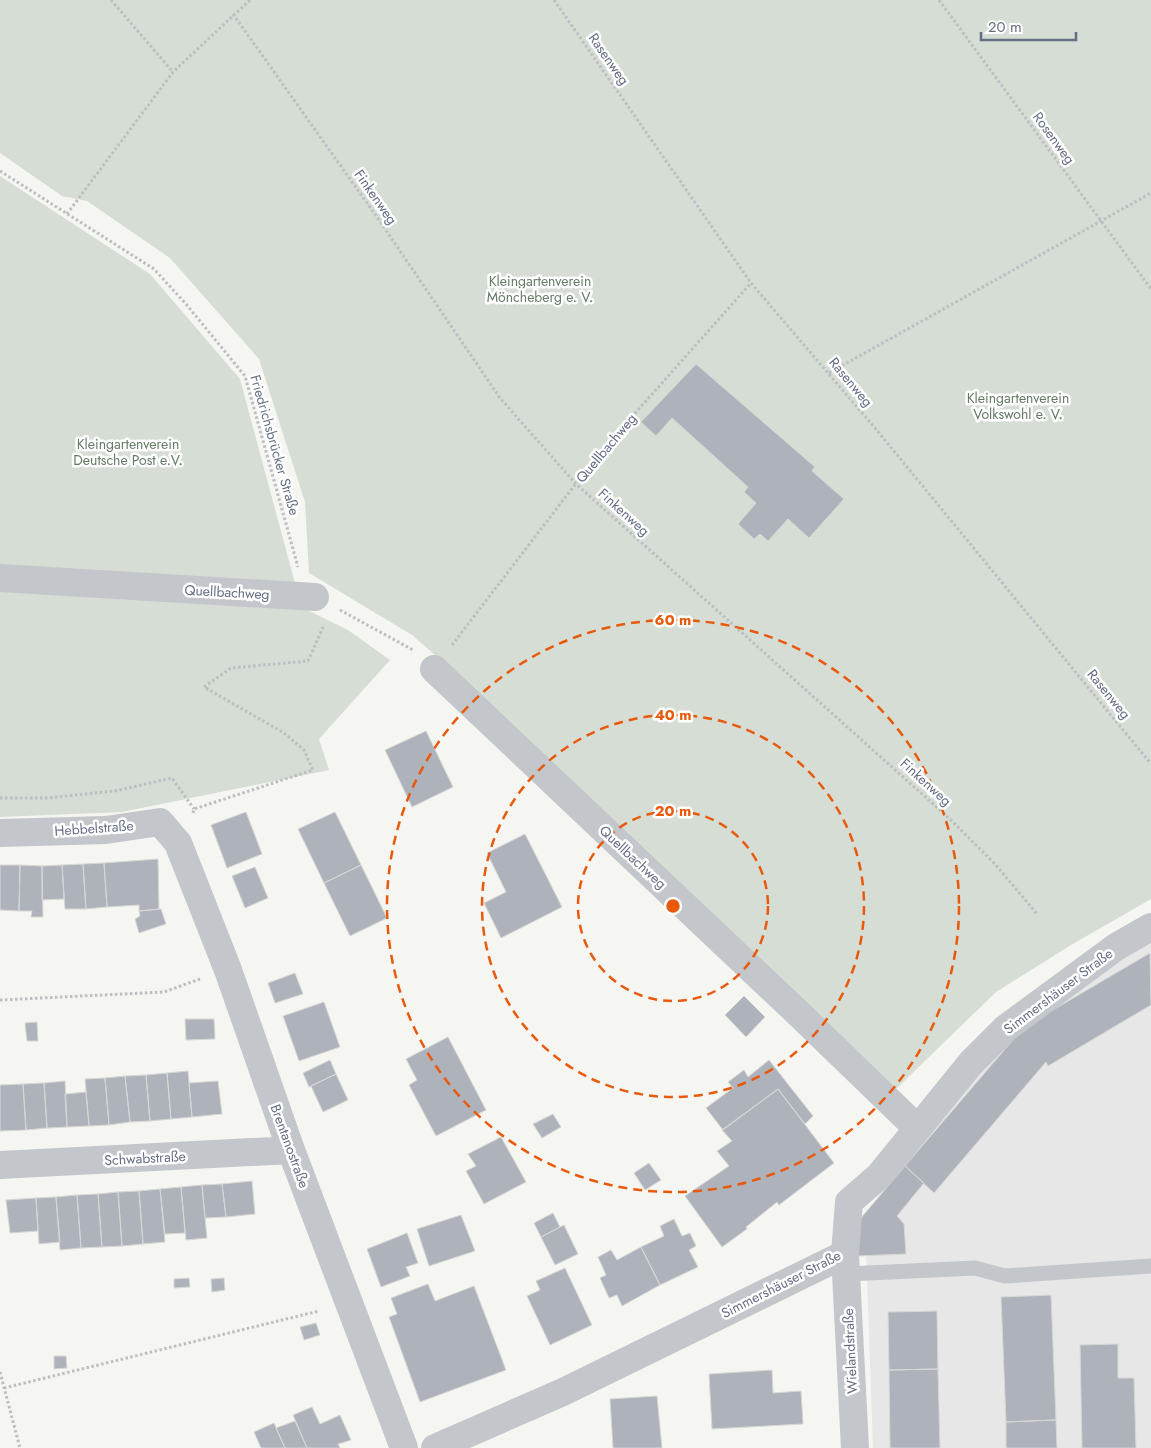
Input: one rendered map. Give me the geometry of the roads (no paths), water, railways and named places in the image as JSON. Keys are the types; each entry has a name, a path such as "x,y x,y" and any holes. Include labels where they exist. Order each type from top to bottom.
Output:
{"street":[{"name":"Quellbachweg","path":"0,578 323,601"},
{"name":"Quellbachweg","path":"434,670 918,1128"},
{"name":"Hebbelstraße","path":"0,832 106,830 160,822 178,843"},
{"name":"Brentanostraße","path":"178,843 228,970 291,1150 351,1303 404,1448"},
{"name":"Simmershäuser Straße","path":"435,1448 846,1264 850,1202 879,1176 971,1063 1006,1028 1116,948 1151,927"},
{"name":"Schwabstraße","path":"0,1165 291,1150"},
{"name":"Wielandstraße","path":"846,1264 855,1448"}],"lane":[{"path":"846,1264 975,1268 1006,1276 1151,1266"}],"park label":[{"name":"Kleingartenverein Möncheberg e. V.","path":"540,290"},
{"name":"Kleingartenverein Volkswohl e. V.","path":"1018,406"},
{"name":"Kleingartenverein Deutsche Post e.V.","path":"128,452"}]}
